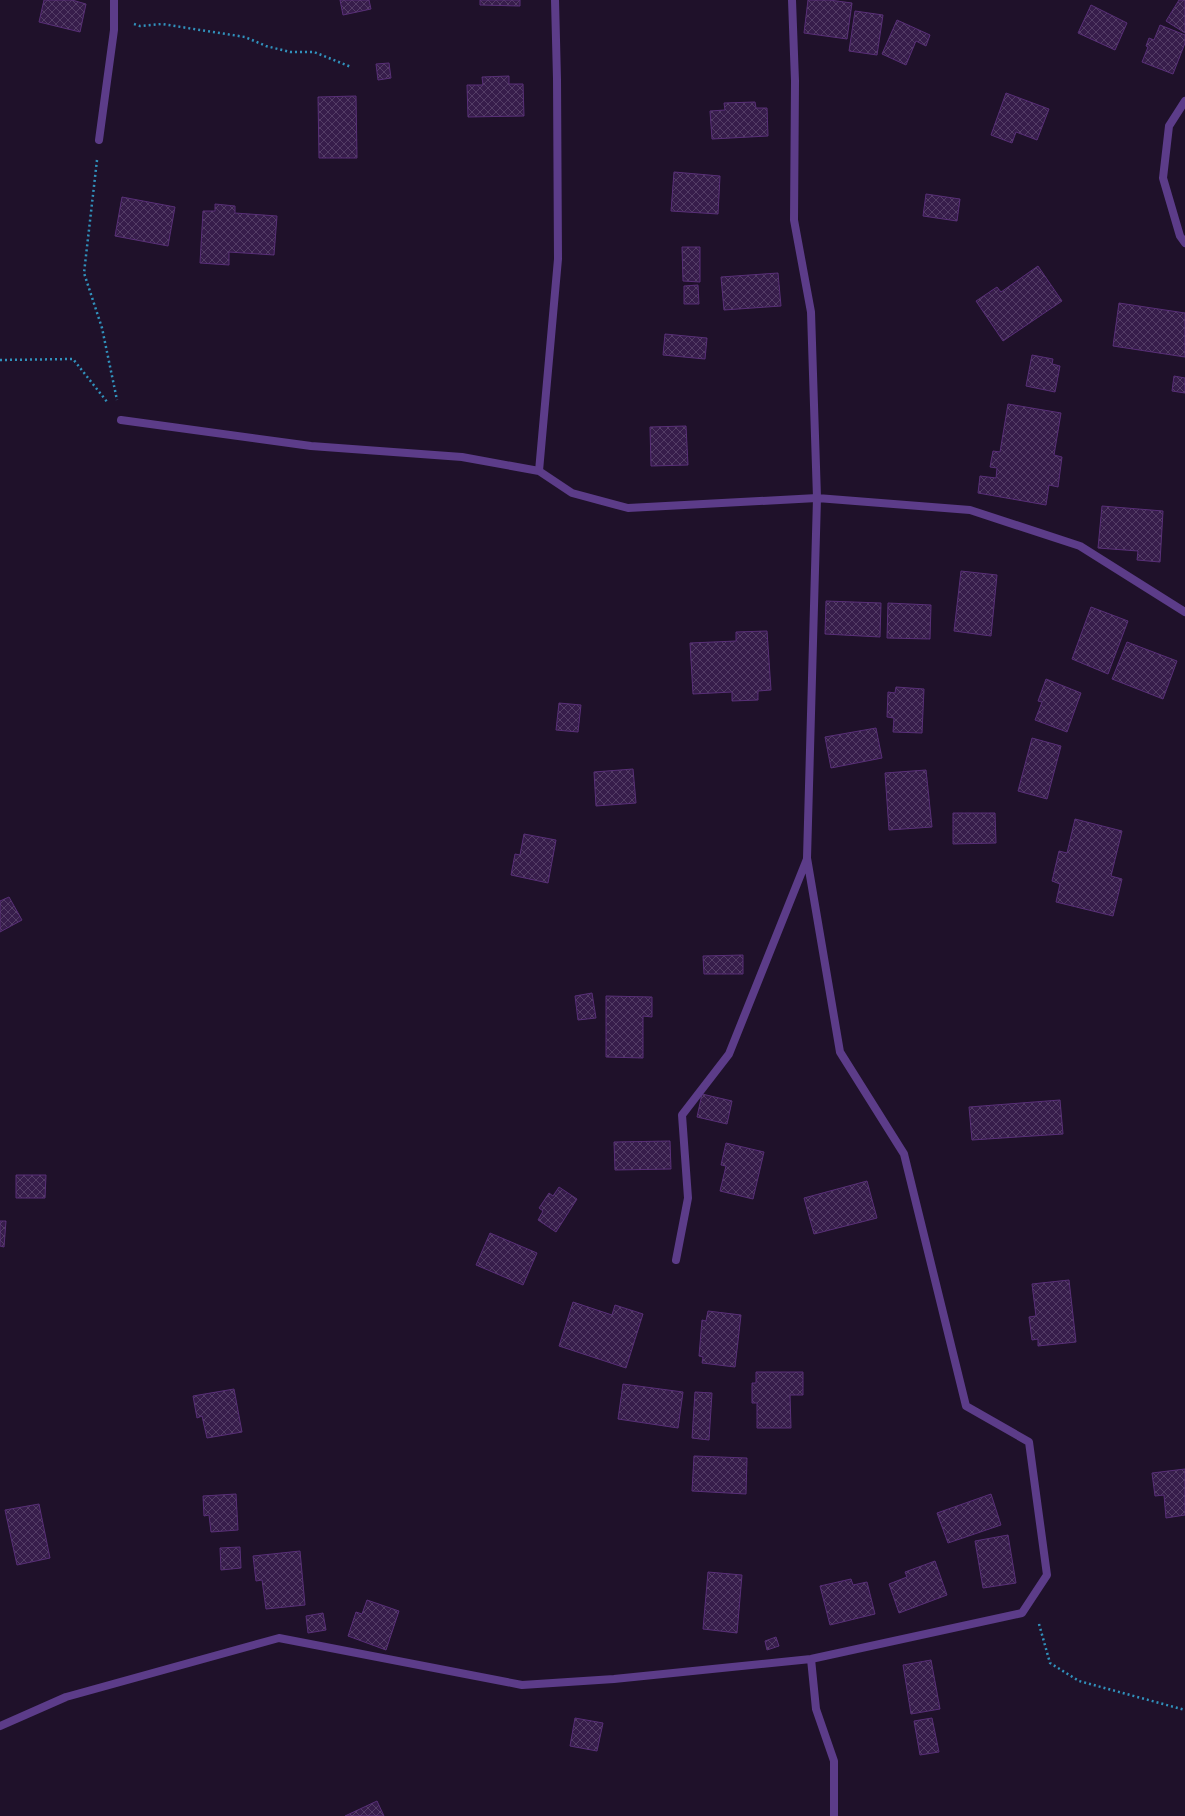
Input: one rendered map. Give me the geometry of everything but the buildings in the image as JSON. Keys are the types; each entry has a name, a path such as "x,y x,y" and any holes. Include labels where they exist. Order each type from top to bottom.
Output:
{"street":[{"path":"99,140 114,30 114,0"},
{"path":"539,470 558,259 557,79 554,0"},
{"path":"0,1726 66,1697 279,1638 522,1685 614,1679 811,1659 1022,1612 1046,1575 1029,1442 966,1406 904,1154 840,1052 807,858 817,498 811,312 794,220 795,81 792,0"},
{"path":"1185,101 1169,126 1163,178 1180,236 1185,244"},
{"path":"121,420 311,446 462,457 539,470 572,493 628,508 817,498 970,510 1080,546 1185,612"},
{"path":"676,1260 688,1198 682,1115 729,1054 807,858"},
{"path":"811,1659 816,1709 834,1761 834,1816"}],"path":[{"path":"114,30 121,21 140,26 162,24 188,27 220,34 245,37 266,46 290,52 314,52 351,67"},
{"path":"99,140 84,273 102,328 121,420"},
{"path":"0,360 73,359 121,420"},
{"path":"1022,1612 1041,1625 1050,1663 1079,1681 1185,1710"}]}
